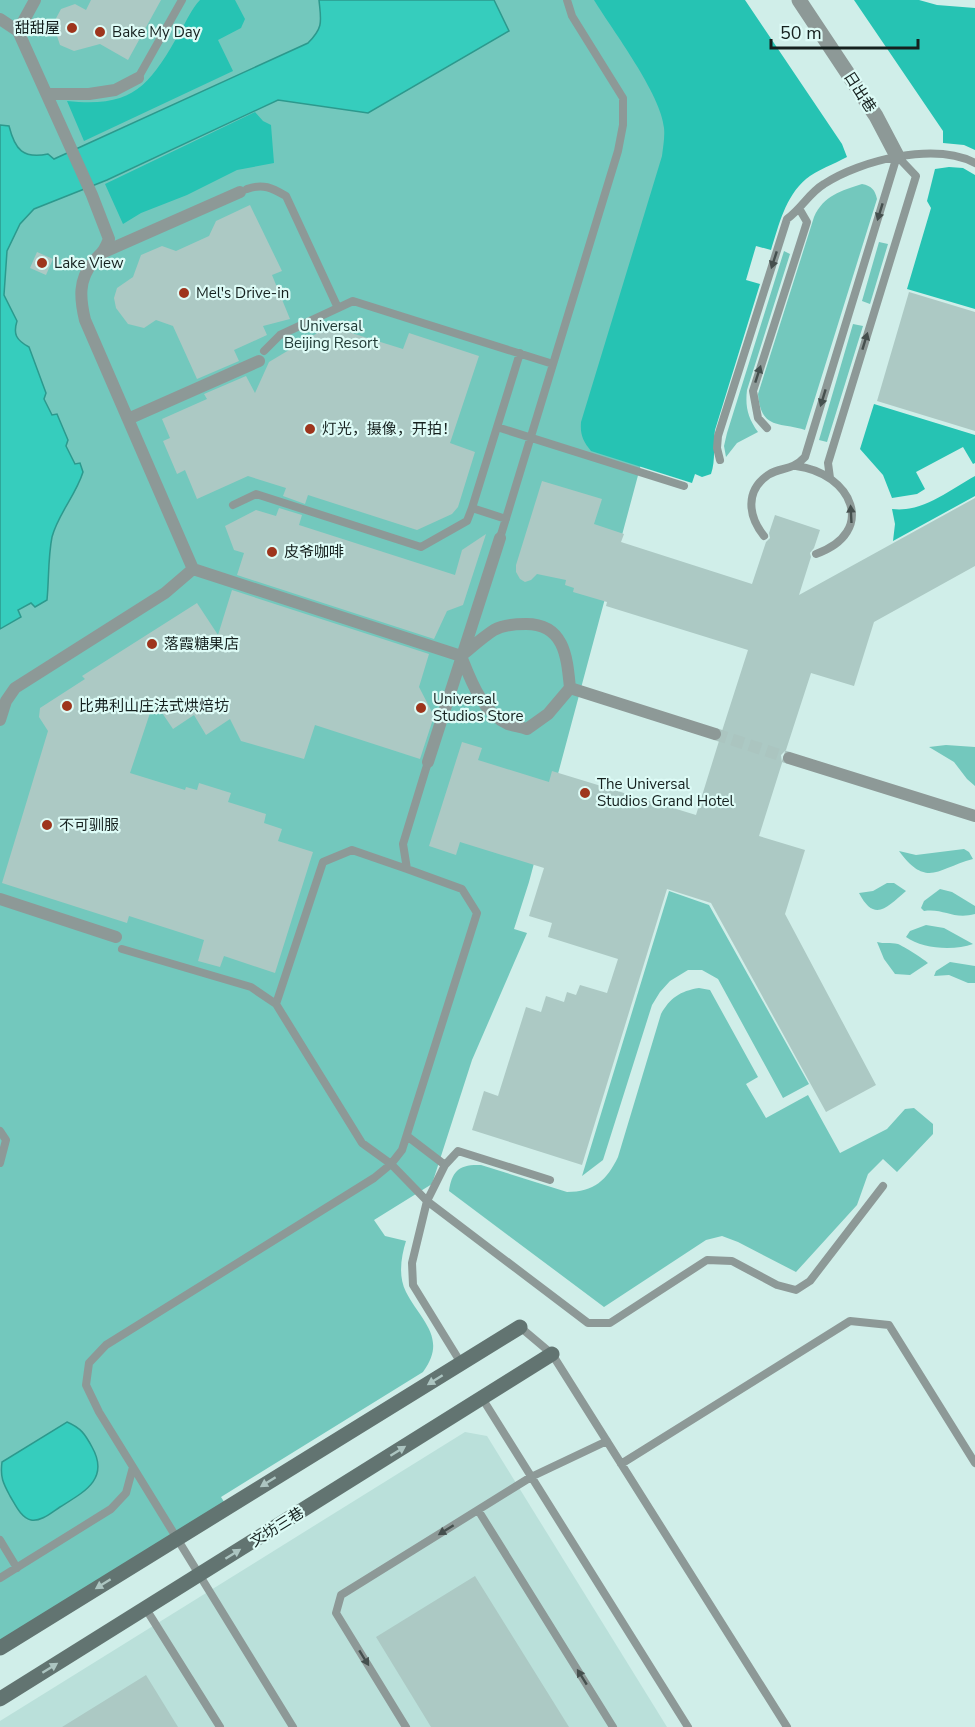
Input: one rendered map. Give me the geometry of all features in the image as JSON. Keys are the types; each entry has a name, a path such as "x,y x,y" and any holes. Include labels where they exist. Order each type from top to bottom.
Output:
{"main road":[{"path":"0,1648 520,1327"},
{"name":"文坊三巷","path":"0,1699 552,1354"}],"street":[{"path":"18,31 35,0"},
{"name":"日出巷","path":"799,0 876,116 897,156"},
{"path":"0,19 18,31 92,195 109,239 104,252"},
{"path":"46,94 89,94 115,90 138,78"},
{"path":"243,190 104,252 93,263 82,281 81,299 85,320 193,569 461,656 474,688 492,712 508,724 527,729 549,714 570,688 566,654 554,632 538,624 518,624 496,629 461,656"},
{"path":"128,419 261,356"},
{"path":"428,762 500,538"},
{"path":"0,720 6,701 15,688 165,593 193,569"},
{"path":"570,688 715,734"},
{"path":"789,758 975,816"},
{"path":"0,899 119,943"}],"lane":[{"path":"138,78 182,0"},
{"path":"500,538 615,162 623,125 623,98 572,16 567,0"},
{"path":"720,460 717,448 718,436 787,219 800,210 810,195 822,184 842,174 897,156 944,154 962,156 975,163"},
{"path":"796,466 806,457 897,156"},
{"path":"830,478 828,463 916,176 897,156"},
{"path":"243,190 257,186 272,188 286,196 338,308"},
{"path":"767,428 758,417 753,391 807,222 800,210"},
{"path":"261,356 280,334 353,301 553,364"},
{"path":"233,505 256,494 421,547 467,521 520,353"},
{"path":"497,427 684,486"},
{"path":"764,536 753,519 750,506 752,494 759,483 770,474 796,466 811,468 842,486 849,500 851,524 837,544 816,554"},
{"path":"472,508 506,519"},
{"path":"406,869 403,844 428,762"},
{"path":"276,1004 324,862 352,850 462,889 477,913 402,1150 391,1164 374,1178 106,1345 89,1363 86,1385 99,1412 293,1727"},
{"path":"119,943 251,987 276,1004 362,1143 391,1164 427,1201 588,1323 610,1323 707,1260 732,1261 777,1286 796,1290 810,1281 883,1186"},
{"path":"0,1131 6,1140 0,1163"},
{"path":"406,1136 444,1165"},
{"path":"461,1363 413,1285 412,1263 427,1201 444,1165 458,1150 550,1180"},
{"path":"621,1464 850,1320 889,1325 975,1463"},
{"path":"520,1327 552,1354 787,1727"},
{"path":"482,1398 688,1727"},
{"path":"406,1727 336,1613 341,1595 531,1477 607,1441"},
{"path":"0,1578 111,1509 126,1493 134,1467"},
{"path":"478,1510 613,1727"},
{"path":"0,1540 17,1568"},
{"path":"146,1609 219,1727"}],"shaded area":[{"path":"200,0 235,0 245,19 241,28 218,40 233,71 84,141 67,101 109,101 137,89 159,67"},
{"path":"319,0 494,0 509,31 368,113 278,100 107,180 34,209 20,224 7,251 4,295 17,321 15,330 17,336 29,347 46,393 44,399 52,415 57,414 68,440 66,446 75,464 80,463 83,472 58,520 52,537 47,600 35,607 31,603 18,610 21,617 0,629 0,125 9,126 14,141 21,151 32,155 48,154 54,159 308,43 319,28"},
{"path":"594,0 745,0 842,144 847,157 815,173 799,186 784,212 771,250 756,246 746,280 760,284 715,430 713,469 711,474 702,477 695,474 692,483 591,451 582,434 581,422 662,156 664,135 661,114 646,81"},
{"path":"854,0 919,0 937,5 975,8 975,150 964,145 943,143 943,131"},
{"path":"255,112 263,121 271,125 274,163 237,170 187,195 141,213 123,224 105,184"},
{"path":"963,168 975,175 975,309 907,289 931,208 927,201 935,169"},
{"path":"874,404 975,435 975,463 973,464 963,447 916,472 925,489 917,494 892,498 883,475 860,449"},
{"path":"975,476 975,496 893,541 895,524 892,509 914,508 925,504"},
{"path":"67,1422 82,1432 92,1447 97,1458 96,1476 78,1496 50,1514 39,1520 27,1519 6,1487 2,1476 2,1462"},
{"path":"465,1432 487,1436 667,1727 0,1727 0,1721"}],"green space":[{"name":"Universal Beijing Resort","path":"0,0 650,0 729,136 529,882 514,929 527,933 472,1060 432,1184 374,1220 385,1236 406,1241 401,1273 403,1286 430,1330 433,1349 430,1360 423,1372 221,1497 226,1505 0,1641"},
{"path":"862,184 872,189 877,199 805,430 779,425 767,419 763,414 758,394 814,217 828,199"},
{"path":"879,242 888,244 870,304 862,301"},
{"path":"784,251 790,254 747,390 748,412 758,432 737,443 726,457 724,446 727,433"},
{"path":"853,324 863,326 827,442 819,440"},
{"path":"946,745 975,747 975,786 954,762 929,747"},
{"path":"964,849 973,859 933,873 917,870 899,851 916,855"},
{"path":"887,883 894,883 906,891 882,909 871,908 859,893 873,891"},
{"path":"940,889 952,892 975,906 975,914 961,916 924,911 921,908 924,901"},
{"path":"669,891 709,905 809,1084 783,1098 718,979 702,970 688,970 670,981 652,1005 603,1160 582,1176"},
{"path":"926,925 944,928 973,944 957,948 938,948 906,937 910,931"},
{"path":"877,942 898,944 928,963 910,975 895,974 884,959"},
{"path":"950,962 975,966 975,983 968,983 949,975 934,976 936,971"},
{"path":"699,988 710,990 758,1077 746,1084 766,1118 808,1095 840,1153 887,1129 905,1109 914,1108 933,1124 933,1134 897,1172 883,1159 868,1174 857,1205 796,1272 722,1236 706,1240 604,1307 449,1191 450,1184 458,1170 473,1165 481,1165 567,1192 585,1190 598,1183 609,1172 618,1157 661,1014 676,996"}],"building":[{"name":"Bake My Day","path":"91,0 161,0 128,60 100,44 74,51 60,45 53,24 61,9 75,4 86,10"},
{"name":"Mel's Drive-in","path":"250,205 282,271 272,275 290,319 263,326 267,335 234,350 239,361 197,379 173,326 156,320 144,328 128,324 116,308 114,298 117,288 133,277 141,255 162,246 176,251 209,236 216,221"},
{"name":"Lake View","path":"37,252 53,259 46,275 30,268"},
{"path":"909,292 975,312 975,431 877,401"},
{"name":"灯光，摄像，开拍！","path":"329,326 403,349 409,333 479,356 450,443 475,452 458,507 452,514 417,530 308,495 305,504 283,496 286,488 248,476 197,499 185,470 177,474 163,441 170,438 162,419 207,399 204,394 246,376 255,393 269,362"},
{"name":"The Universal Studios Grand Hotel","path":"542,481 602,499 594,524 624,534 621,542 752,584 766,542 770,538 769,533 775,515 820,530 810,553 811,557 799,595 975,498 975,566 874,622 854,686 811,673 786,750 781,755 782,763 759,836 805,850 785,914 876,1085 826,1112 711,903 667,889 582,1165 472,1130 484,1091 498,1096 526,1007 541,1012 546,996 564,1002 567,992 576,995 580,985 607,993 618,959 548,937 552,923 529,916 544,868 460,842 456,855 429,846 462,742 482,748 478,760 549,782 552,771 696,815 719,741 723,736 722,731 748,650 606,606 607,602 573,592 574,588 565,585 566,580 537,574 525,582 520,579 516,572 516,565"},
{"path":"279,508 302,515 299,525 455,575 462,550 486,534 463,605 447,611 434,639 237,575 244,553 234,550 225,526 256,510 276,516"},
{"path":"232,590 429,654 419,687 434,716 420,759 315,725 304,759 241,741 230,719 206,735 194,715 173,729 154,701 130,773 185,790 186,787 197,790 199,783 231,793 228,802 266,814 264,823 282,829 278,841 313,852 275,973 224,956 220,967 198,961 204,940 129,916 127,923 2,883 48,731 39,717 40,708 85,679 82,676 197,603 218,635"},
{"path":"475,1576 569,1727 431,1727 376,1637"},
{"path":"146,1675 178,1727 62,1727"}],"tunnel":[{"path":"715,734 789,758"}],"place":[{"name":"甜甜屋","path":"72,28"},
{"name":"Bake My Day","path":"100,32"},
{"name":"Lake View","path":"42,263"},
{"name":"Mel's Drive-in","path":"184,293"},
{"name":"灯光，摄像，开拍！","path":"310,429"},
{"name":"皮爷咖啡","path":"272,552"},
{"name":"落霞糖果店","path":"152,644"},
{"name":"比弗利山庄法式烘焙坊","path":"67,706"},
{"name":"Universal Studios Store","path":"421,708"},
{"name":"The Universal Studios Grand Hotel","path":"585,793"},
{"name":"不可驯服","path":"47,825"}]}
